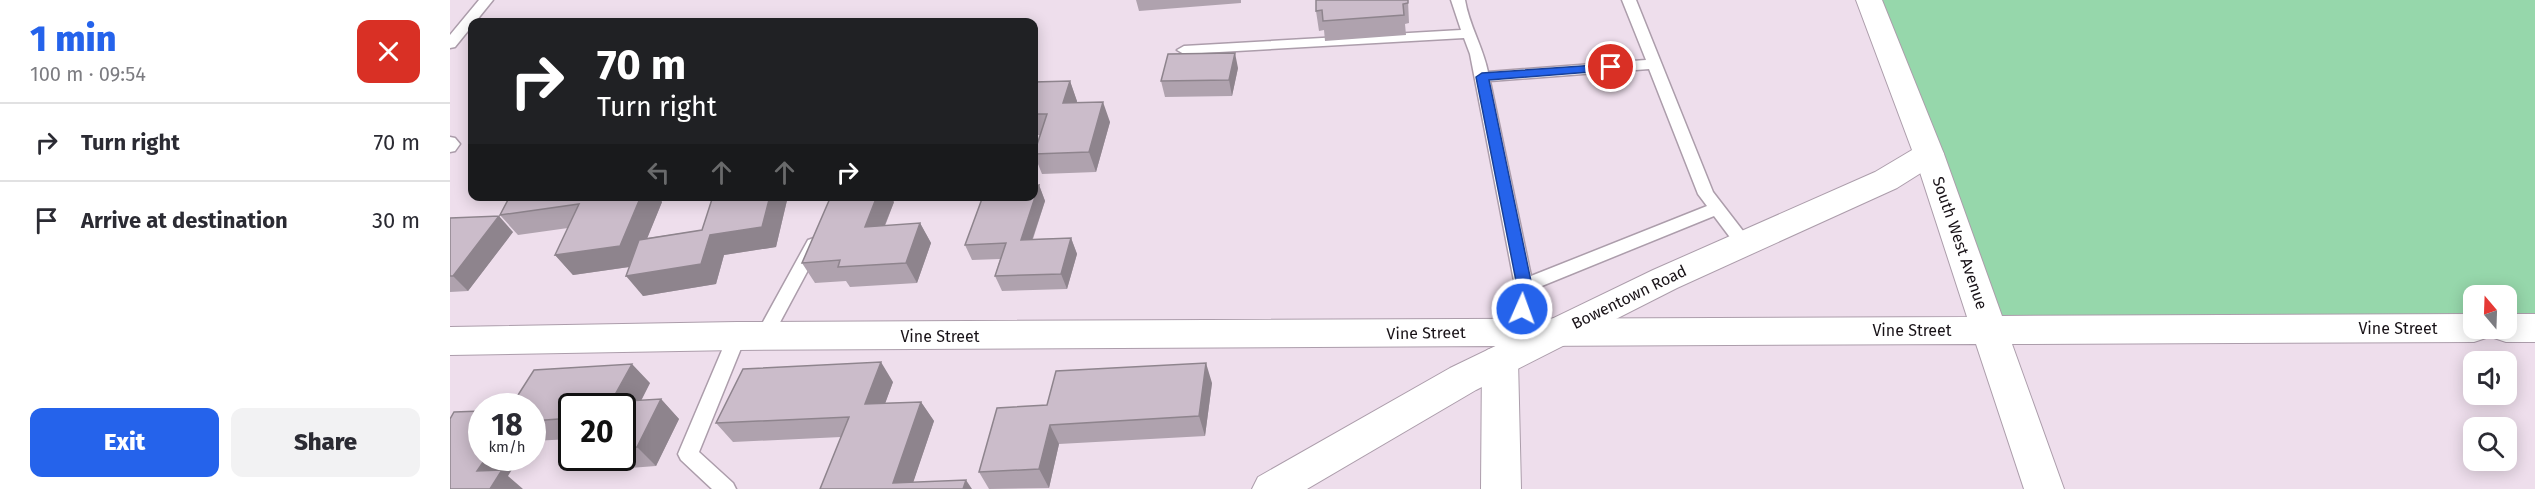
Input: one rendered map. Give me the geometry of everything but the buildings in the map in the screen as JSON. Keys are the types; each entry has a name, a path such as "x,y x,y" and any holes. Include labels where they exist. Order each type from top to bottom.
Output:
{"street":[{"name":"South West Avenue","path":"1869,0 1929,154 2044,489"},
{"name":"Bowentown Road","path":"1556,332 1886,180 1929,154"},
{"name":"Vine Street","path":"450,341 751,336 1510,346 1556,332 2463,328"},
{"path":"2517,328 2535,328"},
{"path":"1272,489 1463,379 1510,346"},
{"path":"1501,489 1510,346"}],"lane":[{"path":"471,18 486,0"},
{"path":"1458,0 1468,34 1477,54 1524,286 1510,346"},
{"path":"1629,0 1706,194 1744,244"},
{"path":"450,44 468,22"},
{"path":"1184,50 1468,34"},
{"path":"1482,77 1653,64"},
{"path":"450,142 452,144 450,147"},
{"path":"1524,286 1716,209"},
{"path":"726,489 688,454 751,336 823,226"}],"green space":[{"path":"1869,0 2535,0 2535,328 2517,328 2517,285 2463,285 2463,328 1989,330"}],"route":[{"path":"1522,309 1524,286 1482,77 1611,67"}]}
